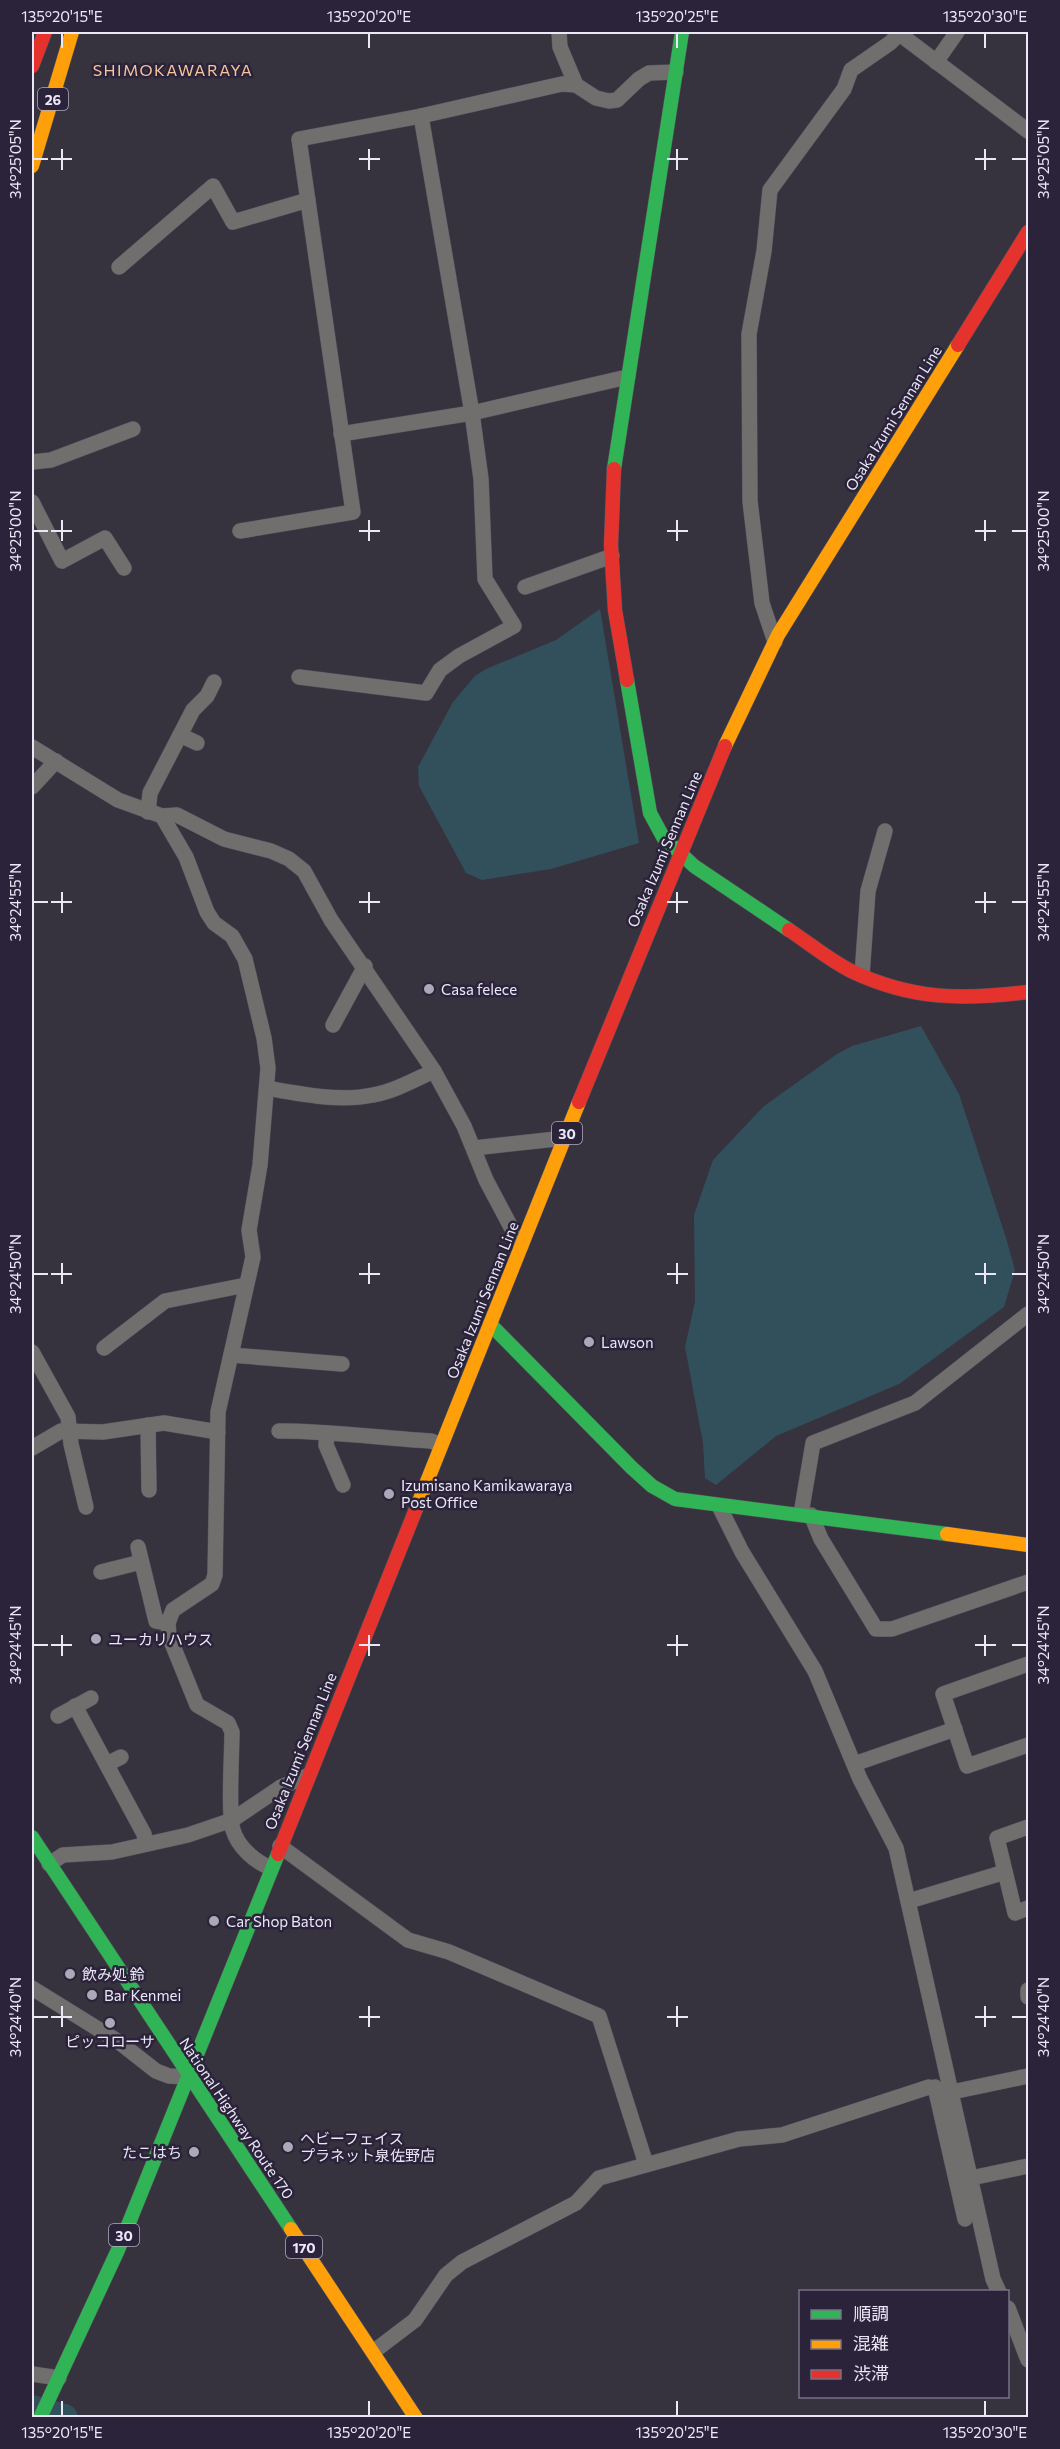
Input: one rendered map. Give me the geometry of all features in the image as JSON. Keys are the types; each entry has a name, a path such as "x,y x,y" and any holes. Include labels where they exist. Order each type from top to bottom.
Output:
{"main road":[{"path":"32,66 45,32"},
{"name":"26","path":"32,118 67,32"},
{"name":"26","path":"32,166 42,139 72,32"},
{"path":"682,32 614,465 612,556 615,610 650,813 663,837 679,853 713,879 849,970 919,994 985,998 1029,992"},
{"name":"Osaka Izumi Sennan Line","path":"40,2418 118,2250 189,2077 307,1776 679,853 736,720 775,642 1029,232"},
{"path":"490,1324 652,1486 675,1499 1029,1545"},
{"name":"National Highway Route 170","path":"34,1846 49,1864 416,2418"}],"street":[{"path":"559,32 560,47 576,85"},
{"path":"775,642 762,603 750,489 749,334 764,251 770,190 844,89 851,70 900,32 936,62 1029,131"},
{"path":"936,62 957,32"},
{"path":"240,531 353,512 299,139 421,116 562,84 576,85 596,99 617,100 639,79 649,73 676,72"},
{"path":"299,677 426,693 440,670 459,656 514,627 485,579 481,478 472,412 421,116"},
{"path":"119,267 213,186 233,222 308,200"},
{"path":"341,434 472,412 627,377"},
{"path":"32,462 51,460 133,429"},
{"path":"32,502 62,561 105,538 124,568"},
{"path":"525,587 612,556"},
{"path":"214,682 207,696 193,710 150,793 155,814 186,857 207,912 214,923 232,936 246,960 264,1038 268,1068 260,1165 249,1230 253,1257 218,1412 215,1575 212,1584 173,1610 168,1623 170,1636 196,1705 228,1723 232,1732 232,1828 245,1849 261,1864 271,1868"},
{"path":"180,735 197,742"},
{"path":"32,747 118,800 155,814 177,815 224,839 271,851 289,860 312,884 331,920 434,1071 474,1148 486,1180 521,1246"},
{"path":"32,787 56,761"},
{"path":"862,975 868,891 885,831"},
{"path":"333,1025 364,966"},
{"path":"267,1088 349,1098 372,1096 395,1089 434,1071"},
{"path":"474,1148 565,1138"},
{"path":"104,1348 165,1301 246,1285"},
{"path":"1029,1314 915,1403 813,1443 806,1515 876,1629 892,1629 1029,1581"},
{"path":"32,1352 68,1417 86,1507"},
{"path":"231,1355 342,1364"},
{"path":"32,1448 51,1435 69,1431 103,1432 164,1423 218,1432"},
{"path":"148,1425 149,1490"},
{"path":"279,1431 431,1441 441,1445"},
{"path":"327,1433 326,1445 343,1485"},
{"path":"719,1506 742,1552 815,1671 860,1779 896,1848 993,2279 998,2290"},
{"path":"138,1547 156,1621 168,1623"},
{"path":"101,1572 141,1562"},
{"path":"1029,1664 943,1694 967,1766 1029,1744"},
{"path":"57,1716 91,1698"},
{"path":"75,1706 144,1834 146,1844"},
{"path":"854,1764 955,1729"},
{"path":"106,1764 121,1757"},
{"path":"49,1864 63,1855 112,1852 188,1835 232,1821 280,1787 307,1776"},
{"path":"1029,1827 997,1838 1015,1913 1029,1908"},
{"path":"280,1846 408,1940 449,1952 599,2016 646,2164"},
{"path":"909,1901 1005,1872"},
{"path":"32,1988 119,2042 156,2071 169,2076 189,2077"},
{"path":"1029,1990 1029,1997"},
{"path":"373,2352 415,2320 446,2275 462,2262 576,2203 599,2178 739,2139 782,2135 935,2087 952,2092 1029,2076"},
{"path":"935,2087 965,2219"},
{"path":"971,2178 1029,2166"},
{"path":"1009,2310 1029,2360"},
{"path":"32,2374 56,2385"}],"water":[{"path":"600,609 639,843 551,869 482,880 466,873 419,786 418,767 453,702 475,676 486,669 556,640"},
{"path":"921,1026 959,1094 1006,1238 1015,1270 1004,1307 899,1384 776,1436 716,1485 705,1478 703,1443 685,1347 695,1302 694,1215 713,1160 764,1106 837,1054 852,1046"}],"waterway":[{"path":"32,2409 64,2418"}],"traffic: fast":[{"path":"614,469 682,32"},
{"path":"627,680 650,813 663,837 694,866 789,930"},
{"path":"490,1324 632,1468 652,1486 675,1499 947,1534"},
{"path":"32,1837 291,2229"},
{"path":"40,2418 118,2250 278,1854"}],"traffic: slow":[{"path":"32,166 72,32"},
{"path":"725,746 778,635 958,345"},
{"path":"416,1509 579,1102"},
{"path":"947,1534 1028,1545"},
{"path":"291,2229 416,2418"}],"traffic: jam":[{"path":"32,66 45,32"},
{"path":"958,345 1028,232"},
{"path":"614,469 611,545 615,610 627,680"},
{"path":"579,1102 725,746"},
{"path":"789,930 843,967 895,988 959,997 1028,992"},
{"path":"278,1854 416,1509"}],"place":[{"name":"Casa felece","path":"429,989"},
{"name":"Lawson","path":"589,1342"},
{"name":"Izumisano Kamikawaraya Post Office","path":"389,1494"},
{"name":"ユーカリハウス","path":"96,1639"},
{"name":"Car Shop Baton","path":"214,1921"},
{"name":"飲み処 鈴","path":"70,1974"},
{"name":"Bar Kenmei","path":"92,1995"},
{"name":"ピッコローサ","path":"110,2023"},
{"name":"ヘビーフェイス プラネット泉佐野店","path":"288,2147"},
{"name":"たこはち","path":"194,2152"}],"district":[{"name":"SHIMOKAWARAYA","path":"173,69"}]}
